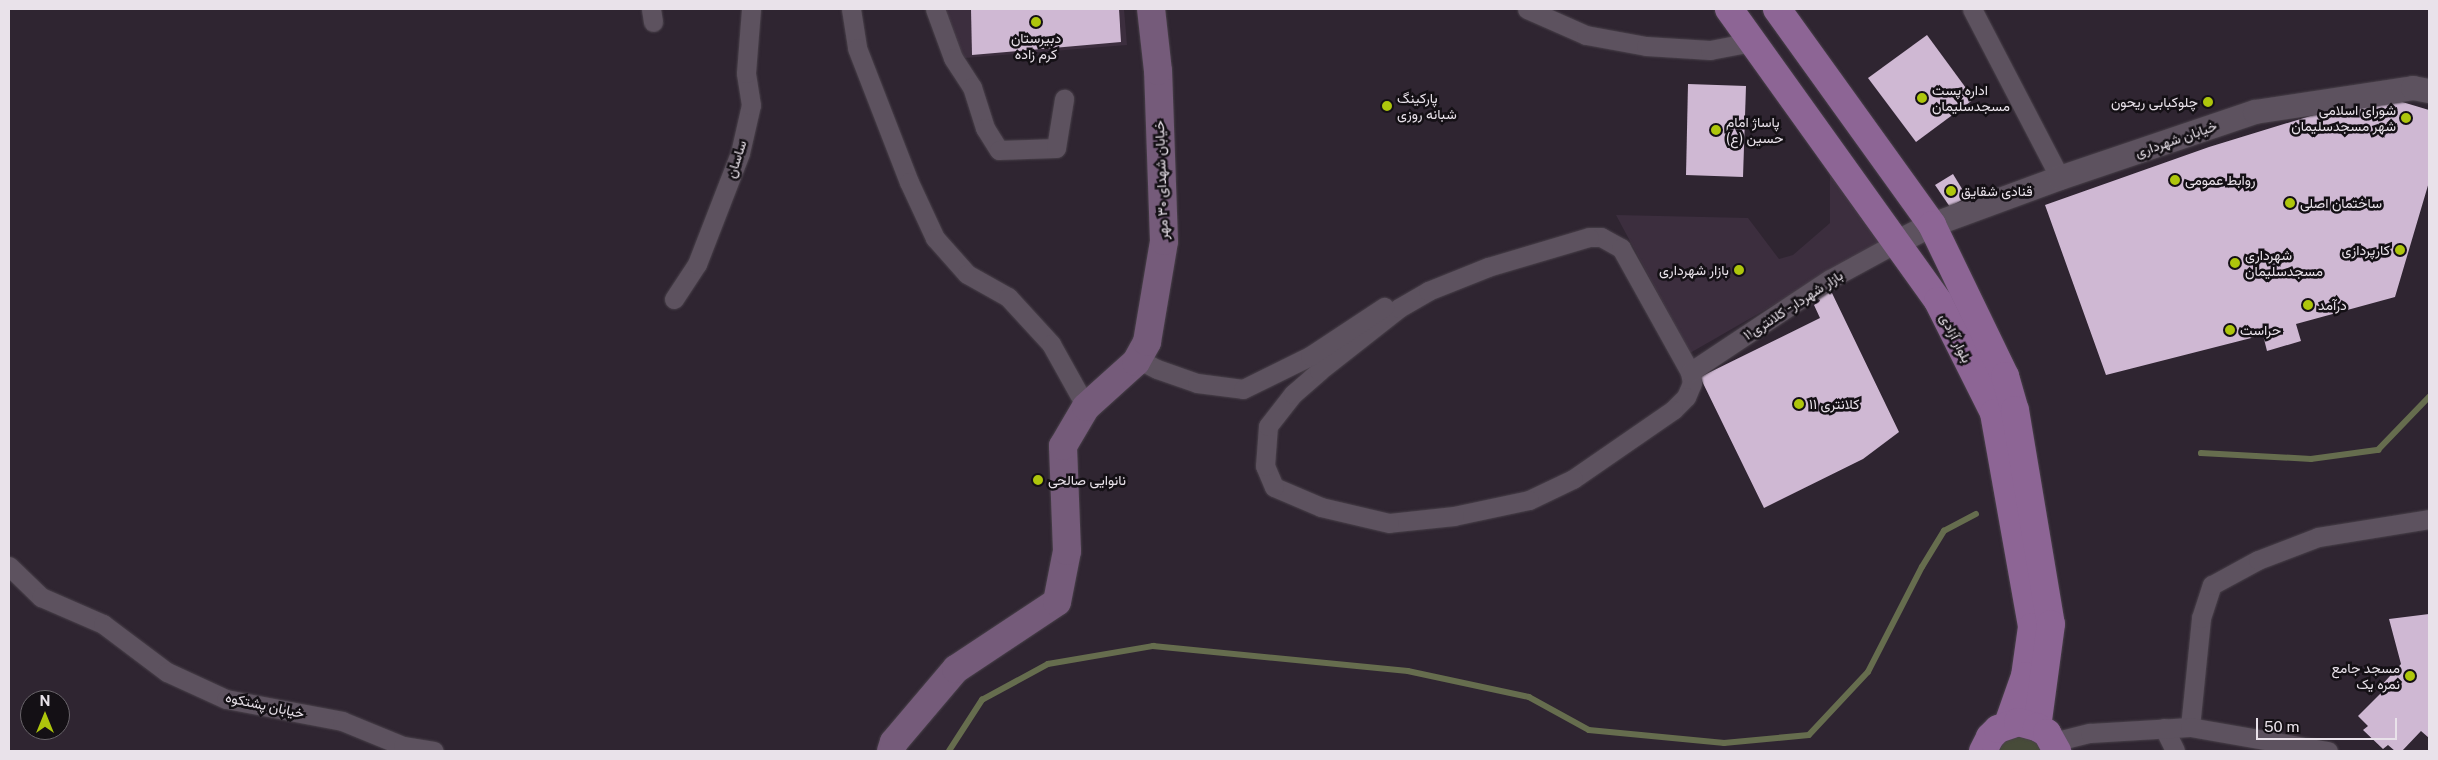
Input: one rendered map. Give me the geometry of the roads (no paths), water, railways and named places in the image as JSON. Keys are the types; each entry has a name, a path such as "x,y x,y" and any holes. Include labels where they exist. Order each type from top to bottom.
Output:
{"main road":[{"name":"خیابان شهدای ۳۰ مهر","path":"890,751 894,742 956,669 1057,602 1067,551 1063,446 1086,407 1138,359 1148,342 1164,241 1158,71 1151,9"},
{"name":"بلوار آزادی","path":"1729,9 1898,242 1938,301 2005,412"},
{"name":"بلوار آزادی","path":"1777,9 1932,225 2005,376 2005,412 2042,626 2049,740"},
{"name":"بلوار آزادی","path":"2008,724 2042,626"},
{"path":"1983,751 1990,737 2008,724 2028,723 2049,740"}],"street":[{"name":"ساسان","path":"674,299 697,264 740,153 751,105 746,73 751,9"},
{"path":"851,9 857,48 909,182 935,238 967,274 1008,297 1051,344 1086,407"},
{"path":"935,9 953,58 972,87 985,128 998,150 1056,148 1064,99"},
{"path":"1527,9 1586,35 1646,46 1710,50 1752,42"},
{"path":"1972,9 2060,178"},
{"name":"خیابان شهرداری","path":"1898,242 1932,225 2060,178 2255,112 2413,88 2429,91"},
{"path":"1438,278 1487,259 1591,235"},
{"path":"1591,235 1621,248 1690,372 1692,383 1686,397 1672,410 1573,479 1529,500 1454,516 1389,523 1321,507 1274,487 1266,466 1268,426 1293,394 1399,308 1428,292 1488,267 1569,240 1591,235"},
{"name":"بازار شهردار - کلانتری۱۱","path":"1690,372 1830,279 1898,242"},
{"path":"1138,359 1157,369 1197,383 1243,389 1310,356 1412,290"},
{"path":"2190,727 2201,618 2212,585 2258,560 2318,537 2429,518"},
{"name":"خیابان پشتکوه","path":"9,566 41,597 103,624 167,672 226,699 342,721 403,746 434,751"},
{"path":"2049,740 2090,732 2190,727 2328,751"},
{"path":"2164,728 2175,751"}],"waterway":[{"path":"2201,453 2311,459 2378,450 2429,397"},
{"path":"949,751 982,700 1048,664 1153,646 1408,671 1529,697 1589,730 1724,743 1809,735 1868,672 1922,567 1944,531 1976,514"}],"place":[{"name":"دبیرستان کرم زاده","path":"1036,22"},
{"name":"اداره پست مسجدسلیمان","path":"1922,98"},
{"name":"چلوکبابی ریحون","path":"2208,102"},
{"name":"پارکینگ شبانه روزی","path":"1387,106"},
{"name":"شورای اسلامی شهر مسجدسلیمان","path":"2406,118"},
{"name":"پاساژ امام حسین (ع)","path":"1716,130"},
{"name":"روابط عمومی","path":"2175,180"},
{"name":"قنادی شقایق","path":"1951,191"},
{"name":"ساختمان اصلی","path":"2290,203"},
{"name":"کارپردازی","path":"2400,250"},
{"name":"شهرداری مسجدسلیمان","path":"2235,263"},
{"name":"بازار شهرداری","path":"1739,270"},
{"name":"درآمد","path":"2308,305"},
{"name":"حراست","path":"2230,330"},
{"name":"کلانتری ۱۱","path":"1799,404"},
{"name":"نانوایی صالحی","path":"1038,480"},
{"name":"مسجد جامع نمره یک","path":"2410,676"}]}
